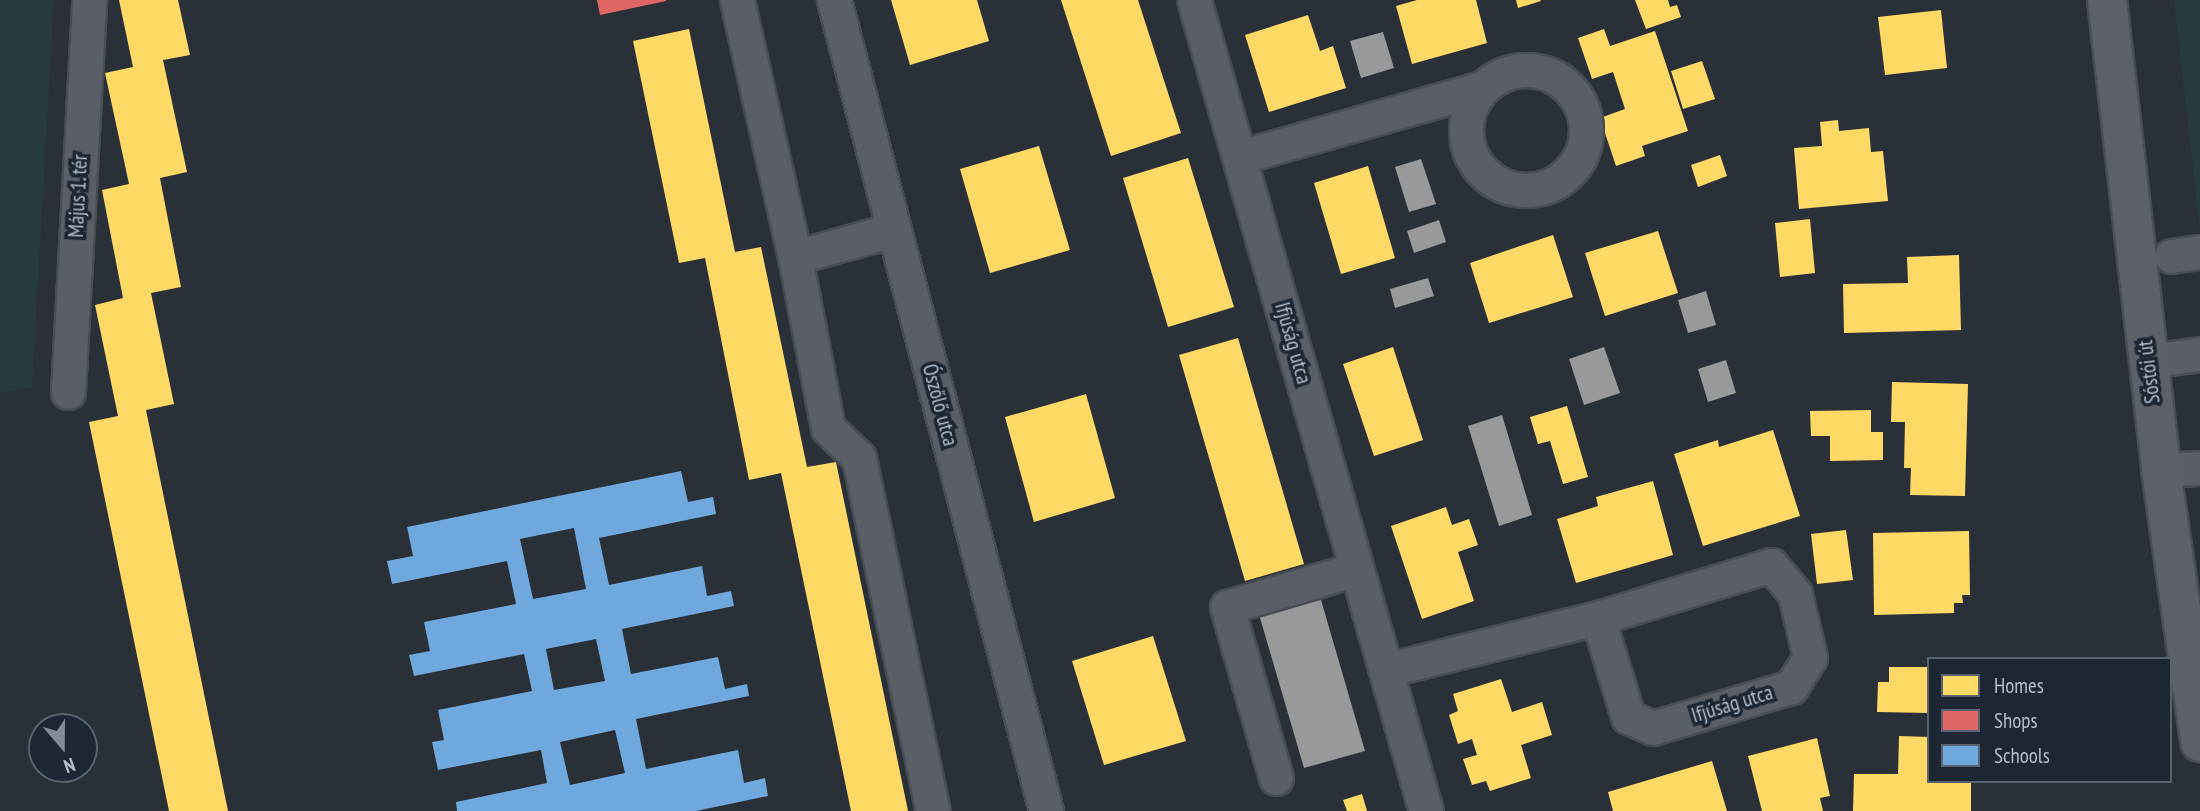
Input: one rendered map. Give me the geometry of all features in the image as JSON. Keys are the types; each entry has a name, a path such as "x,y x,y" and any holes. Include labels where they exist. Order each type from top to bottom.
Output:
{"main road":[{"name":"Sóstói út","path":"2107,0 2161,470 2200,742"}],"street":[{"name":"Május 1. tér","path":"68,392 89,0"},
{"path":"737,0 795,257 828,428 859,458 933,811"},
{"name":"Ószőlő utca","path":"834,0 1046,811"},
{"name":"Ifjúság utca","path":"1194,0 1426,811"},
{"path":"1240,157 1482,88"},
{"path":"795,257 893,230"},
{"path":"2148,361 2200,354"},
{"path":"2161,470 2200,468"},
{"name":"Ifjúság utca","path":"1386,670 1598,618 1771,565 1795,594 1810,657 1791,687 1653,728 1628,717 1598,618"},
{"path":"1276,778 1227,607 1357,569"}],"green space":[{"path":"0,0 54,0 32,388 0,393"},
{"path":"2174,0 2200,0 2200,232"}],"building: Homes":[{"path":"119,0 178,0 190,55 163,60 187,172 160,178 181,287 151,293 174,404 146,410 228,811 169,811 89,422 118,416 95,305 123,298 102,190 129,184 105,73 133,67"},
{"path":"891,0 977,0 989,41 910,65"},
{"path":"1061,0 1138,0 1181,133 1111,156"},
{"path":"1417,0 1476,0 1487,43 1412,64 1396,6"},
{"path":"1516,0 1540,0 1541,1 1518,8"},
{"path":"1635,0 1668,0 1670,7 1677,5 1681,17 1646,29"},
{"path":"1941,10 1947,68 1885,75 1878,17"},
{"path":"1308,15 1320,51 1333,46 1346,88 1269,112 1245,35"},
{"path":"689,29 735,252 761,247 807,467 836,462 908,811 851,811 781,473 749,480 705,258 679,263 633,41"},
{"path":"1604,29 1610,46 1655,31 1688,131 1642,146 1645,156 1616,166 1600,118 1625,109 1613,72 1592,79 1578,38"},
{"path":"1702,61 1715,99 1683,109 1671,71"},
{"path":"1838,120 1839,131 1869,128 1871,152 1883,151 1888,201 1799,209 1794,148 1822,146 1820,122"},
{"path":"1039,146 1070,250 990,273 960,169"},
{"path":"1720,155 1727,176 1698,187 1691,165"},
{"path":"1188,158 1234,307 1168,327 1123,178"},
{"path":"1368,166 1395,258 1341,274 1314,183"},
{"path":"1810,219 1815,273 1780,277 1775,223"},
{"path":"1658,231 1678,293 1605,316 1585,253"},
{"path":"1553,235 1573,297 1489,323 1470,263"},
{"path":"1959,255 1961,330 1844,333 1843,284 1908,283 1907,257"},
{"path":"1238,338 1304,564 1245,581 1179,355"},
{"path":"1393,347 1423,440 1374,456 1343,364"},
{"path":"1892,382 1968,384 1965,496 1910,495 1911,468 1904,468 1905,422 1891,422"},
{"path":"1086,394 1115,498 1034,522 1005,417"},
{"path":"1567,406 1588,477 1563,484 1550,441 1538,444 1530,417"},
{"path":"1871,410 1871,432 1883,432 1883,460 1830,461 1830,436 1811,436 1810,411"},
{"path":"1773,430 1800,516 1703,546 1674,454 1718,440 1719,447"},
{"path":"1653,481 1673,555 1576,583 1557,519 1598,506 1596,497"},
{"path":"1446,507 1452,525 1469,519 1478,545 1458,552 1474,601 1422,619 1391,526"},
{"path":"1846,530 1853,580 1817,584 1811,534"},
{"path":"1969,531 1970,595 1962,595 1963,603 1954,603 1954,613 1874,615 1873,533"},
{"path":"1153,636 1186,741 1104,765 1072,661"},
{"path":"1889,667 1927,667 1927,713 1877,712 1878,682 1889,682"},
{"path":"1501,679 1512,712 1542,702 1552,735 1521,745 1531,778 1490,791 1486,781 1472,785 1463,759 1477,755 1472,739 1458,744 1449,715 1458,711 1453,694"},
{"path":"1899,736 1927,737 1927,783 1971,783 1971,811 1853,811 1854,774 1898,774"},
{"path":"1817,738 1830,796 1820,798 1823,811 1762,811 1748,756"},
{"path":"1712,761 1727,811 1613,811 1608,792"},
{"path":"1362,794 1367,811 1347,811 1343,800"}],"building: Shops":[{"path":"597,0 666,0 666,1 600,15"}],"building: Schools":[{"path":"681,471 688,502 713,497 716,514 599,538 609,585 702,566 707,596 731,591 734,606 622,629 631,674 718,657 725,689 747,684 749,696 636,719 646,769 738,750 744,783 765,778 768,796 696,811 457,811 456,802 547,783 541,750 438,770 432,742 444,740 438,710 532,691 524,654 414,676 409,655 430,651 424,622 516,604 507,561 392,584 387,561 413,556 407,527","holes":["574,528 586,589 533,599 520,539","596,639 605,681 554,690 546,649","615,730 625,773 570,785 560,742"]}],"building: Industry":[{"path":"1383,32 1394,68 1361,78 1350,41"},
{"path":"1421,159 1436,204 1409,212 1395,167"},
{"path":"1439,220 1446,242 1414,253 1407,231"},
{"path":"1428,278 1434,296 1395,308 1390,289"},
{"path":"1706,291 1716,325 1688,333 1678,300"},
{"path":"1604,347 1620,393 1584,405 1569,359"},
{"path":"1726,360 1736,393 1708,402 1698,369"},
{"path":"1502,415 1532,515 1499,526 1468,426"},
{"path":"1319,593 1365,751 1304,768 1258,611"}]}
